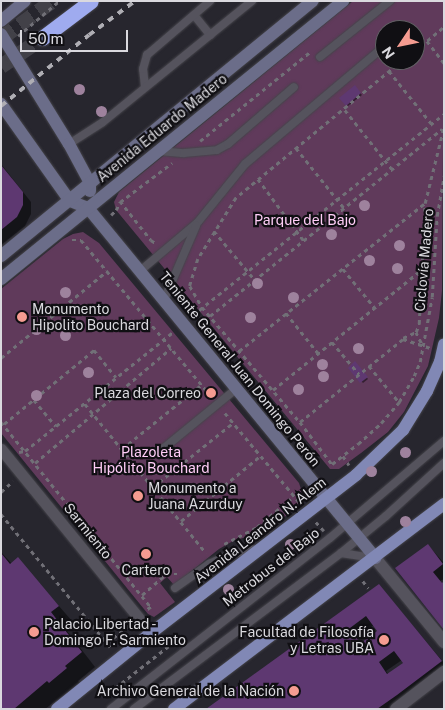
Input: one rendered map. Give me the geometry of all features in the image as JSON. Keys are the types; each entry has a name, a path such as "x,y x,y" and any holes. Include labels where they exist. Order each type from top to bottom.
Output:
{"highway":[{"path":"42,38 91,1"}],"main road":[{"path":"1,20 24,1"},
{"name":"Avenida Eduardo Madero","path":"1,256 313,1"},
{"name":"Avenida Eduardo Madero","path":"1,279 343,1"},
{"path":"1,104 70,201 88,208 90,183 69,144 5,39"},
{"name":"Teniente General Juan Domingo Perón","path":"88,208 375,558"},
{"name":"Avenida Leandro N. Alem","path":"57,709 151,633 356,475 403,430 427,391 440,362 444,344"},
{"path":"174,709 444,504"}],"street":[{"name":"Sarmiento","path":"4,457 22,474 151,633"},
{"name":"Teniente General Juan Domingo Perón","path":"375,558 444,642"},
{"path":"396,709 444,672"}],"lane":[{"path":"145,87 143,69 147,55 210,1"},
{"path":"69,144 102,122 252,1"},
{"path":"320,57 390,1"},
{"path":"194,15 210,35"},
{"path":"140,271 198,222 245,164 375,56"},
{"path":"157,151 184,153 217,150 228,144 294,87"},
{"path":"164,300 198,222"},
{"path":"159,452 236,388"},
{"name":"Metrobus del Bajo","path":"111,709 347,524 444,441"},
{"path":"134,709 341,553 386,516 444,462"},
{"path":"175,588 209,564 231,554 261,548"},
{"path":"341,553 375,558"}],"path":[{"path":"5,39 58,1"},
{"path":"444,27 427,41 444,63"},
{"path":"416,332 403,338 300,422 202,307 190,286 198,259 236,198 390,71 431,123"},
{"path":"344,110 392,170"},
{"path":"4,457 25,452 336,198 444,114"},
{"path":"210,316 443,127"},
{"path":"422,345 416,332 420,312 425,203 443,127"},
{"path":"296,148 344,208"},
{"name":"Ciclovía Madero","path":"300,422 332,464 365,439 399,402 420,362 432,297 437,216 444,176"},
{"path":"258,179 304,241"},
{"path":"239,351 425,203"},
{"path":"214,231 255,280"},
{"path":"72,240 81,240 294,496 257,527 220,546"},
{"path":"343,268 374,308"},
{"path":"273,390 421,270"},
{"path":"1,358 106,271"},
{"path":"286,313 318,353"},
{"path":"403,338 422,345"},
{"path":"332,342 359,374"},
{"path":"1,492 171,348"},
{"path":"116,378 94,350 34,400 2,423 151,607"},
{"path":"369,366 399,402"},
{"path":"122,449 201,385"},
{"path":"34,400 56,426"},
{"path":"85,403 207,554 213,550"},
{"path":"153,487 233,423"},
{"path":"181,521 260,456"},
{"path":"1,514 112,649"},
{"path":"115,688 180,637"}],"green space":[{"name":"Parque del Bajo","path":"353,1 444,1 442,291 439,318 428,366 404,412 388,432 339,469 330,469 116,210 114,202 119,192"},
{"name":"Plazoleta Hipólito Bouchard","path":"83,232 99,243 299,483 301,489 302,497 295,509 266,531 233,541 219,549 174,585 167,577 160,583 175,602 154,617 148,614 1,433 1,289 63,239"}],"building":[{"path":"355,85 361,93 346,106 339,98"},
{"path":"1,165 23,192 23,205 17,217 1,230"},
{"path":"355,361 368,377 360,383 348,368"},
{"path":"428,544 443,564 433,572 442,583 444,581 444,630 395,568"},
{"name":"Palacio Libertad - Domingo F. Sarmiento","path":"1,553 10,564 18,557 59,606 51,612 82,652 65,666 67,668 49,683 47,681 14,709 1,709"},
{"path":"379,584 442,661 377,709 206,709","holes":["366,616 377,631 361,643 350,628","394,651 403,663 387,674 379,662"]}],"tunnel":[{"path":"1,38 52,1"},
{"path":"1,66 42,38"}],"railway":[{"path":"1,106 89,35 135,1"}],"place":[{"name":"Monumento Hipolito Bouchard","path":"22,317"},
{"name":"Plaza del Correo","path":"211,393"},
{"name":"Monumento a Juana Azurduy","path":"138,496"},
{"name":"Cartero","path":"146,554"},
{"name":"Palacio Libertad - Domingo F. Sarmiento","path":"34,632"},
{"name":"Facultad de Filosofía y Letras UBA","path":"384,640"},
{"name":"Archivo General de la Nación","path":"294,691"}]}
